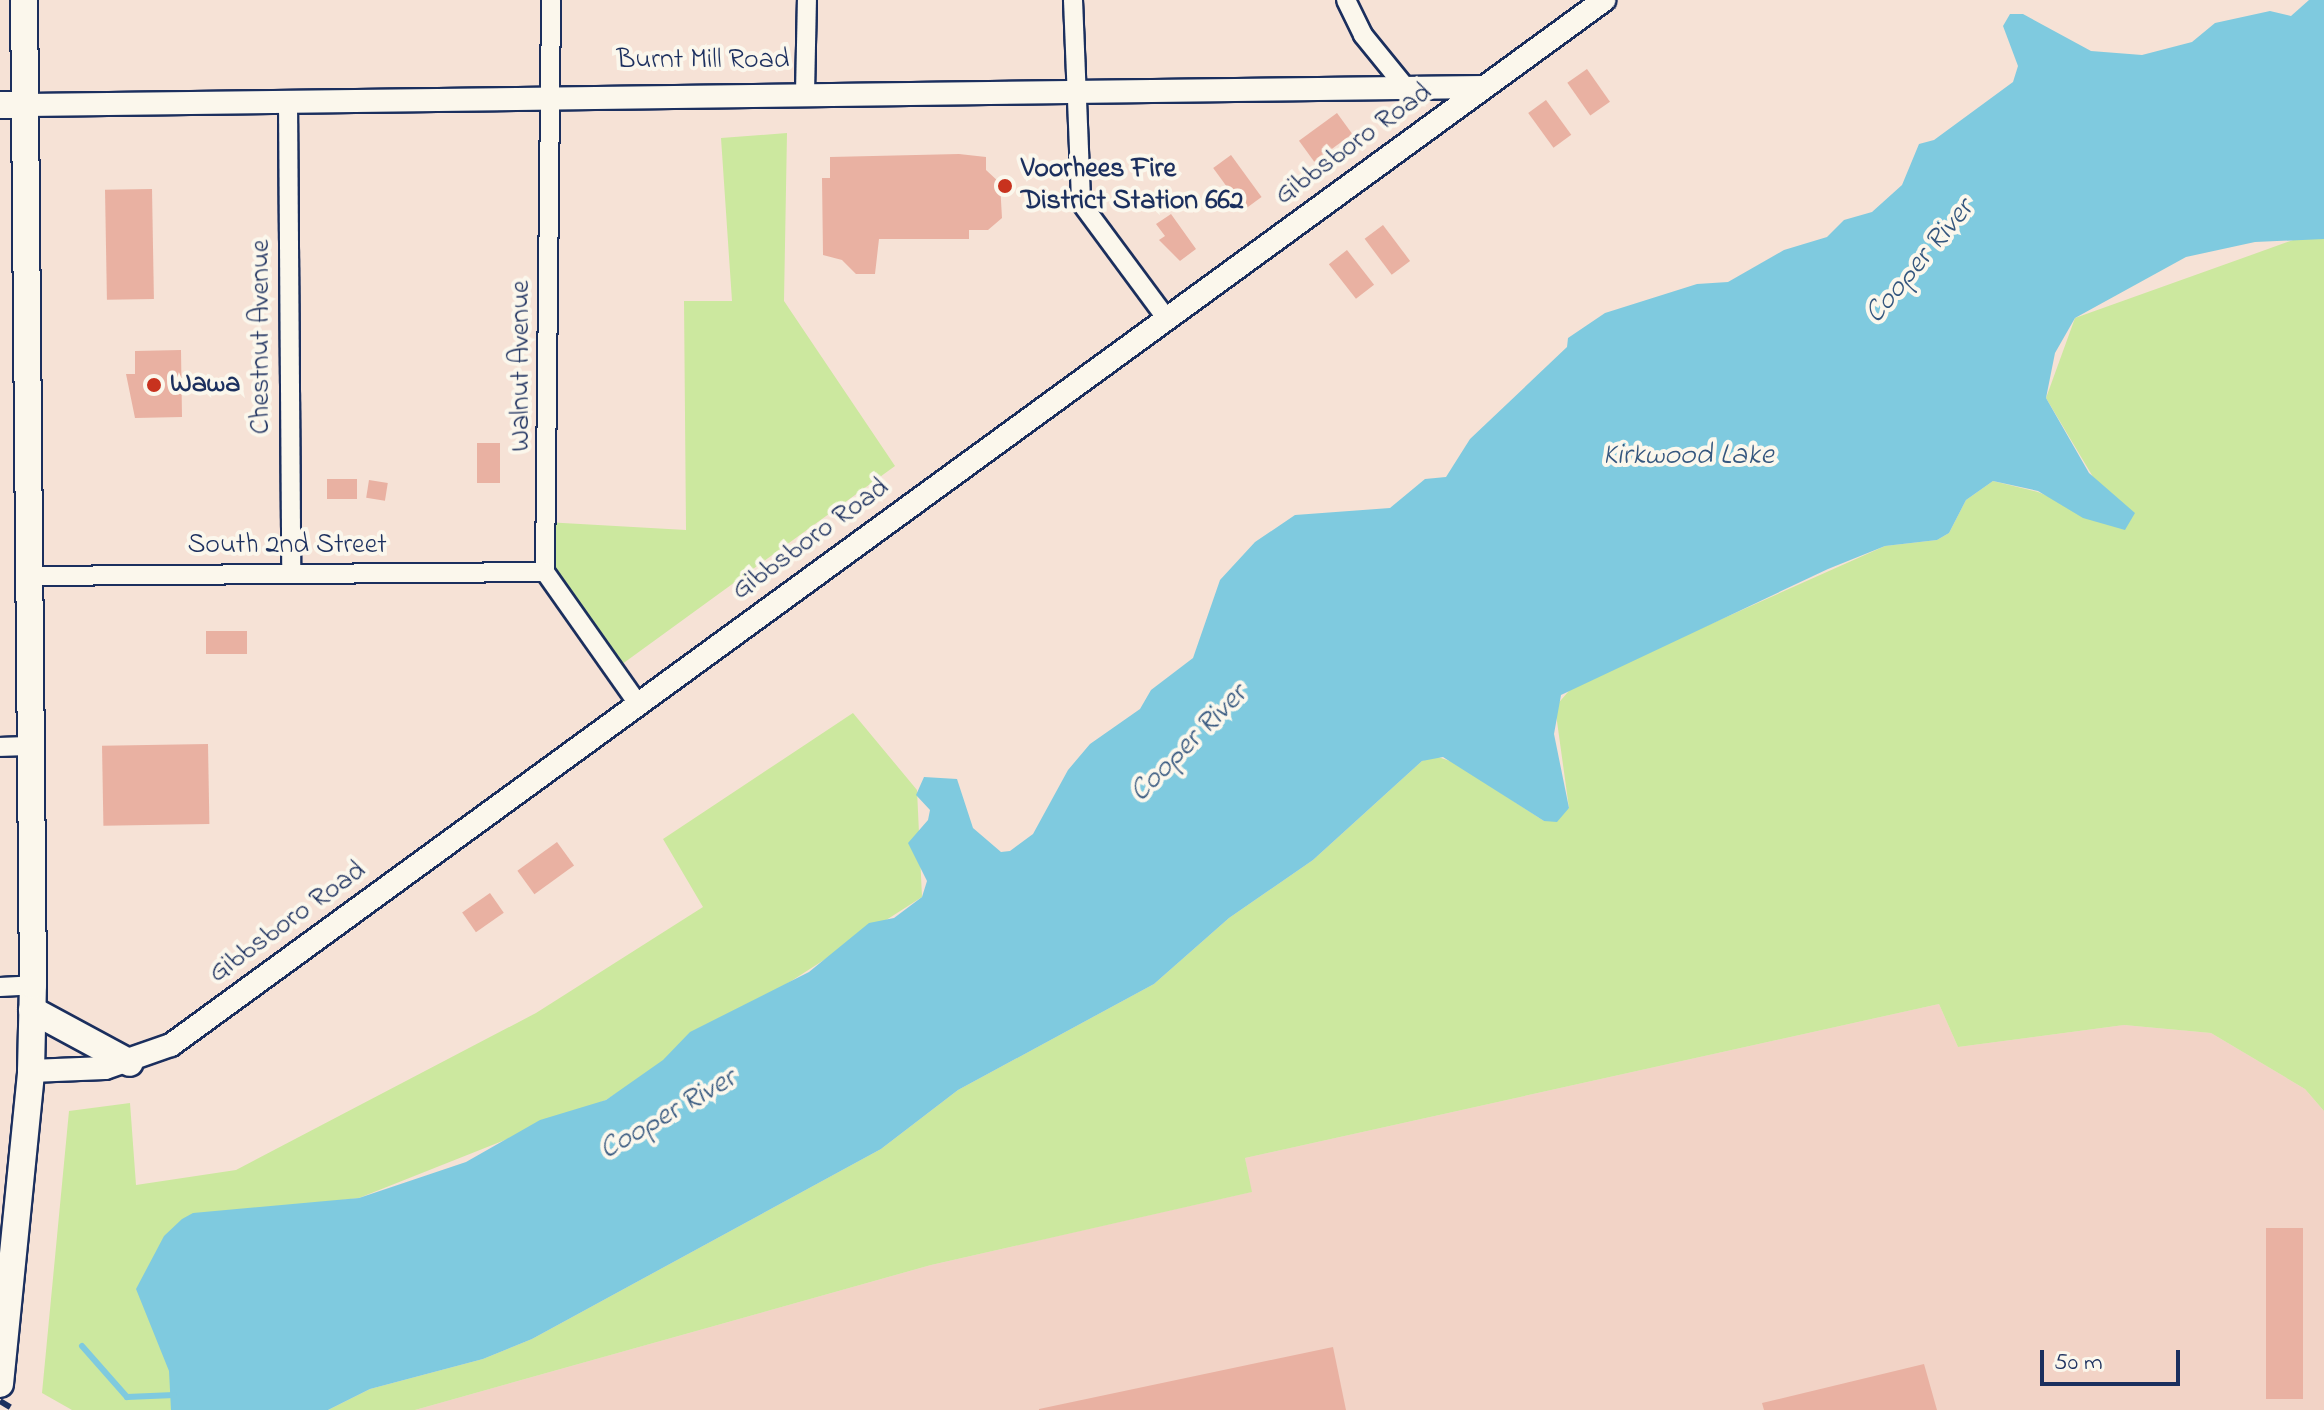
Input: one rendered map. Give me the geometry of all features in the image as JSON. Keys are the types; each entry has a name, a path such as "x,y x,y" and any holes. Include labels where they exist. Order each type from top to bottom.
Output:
{"main road":[{"path":"0,1384 31,1071 33,997 26,746 29,576 13,105 24,0"},
{"path":"33,997 130,1063"}],"street":[{"name":"Walnut Avenue","path":"545,572 551,0"},
{"path":"805,93 807,0"},
{"path":"1073,0 1074,91 1081,203 1166,318"},
{"path":"1346,0 1363,35 1406,88"},
{"name":"Gibbsboro Road","path":"31,1071 130,1063 171,1045 1604,0"},
{"name":"Burnt Mill Road","path":"13,105 551,94 1484,87"},
{"name":"Chestnut Avenue","path":"288,101 291,573"},
{"path":"545,572 638,704"},
{"name":"South 2nd Street","path":"29,576 545,572"},
{"path":"0,747 26,746"},
{"path":"0,987 33,997"}],"shaded area":[{"path":"1939,1004 1958,1047 2124,1025 2211,1033 2305,1089 2324,1111 2324,1410 415,1410 931,1265 1251,1192 1245,1158"}],"green space":[{"path":"787,133 784,301 895,466 614,670 551,581 545,522 686,530 684,301 732,301 721,138"},
{"path":"2324,229 2324,1111 2305,1089 2211,1033 2124,1025 1958,1047 1939,1004 1245,1158 1252,1192 931,1265 415,1410 328,1410 370,1389 483,1359 532,1339 881,1149 958,1090 1154,984 1229,918 1313,860 1422,761 1435,756 1453,762 1544,821 1569,808 1555,707 1574,685 1885,546 1937,540 1949,533 1966,500 1993,481 2038,492 2124,529 2046,398 2075,318"},
{"path":"853,713 917,790 922,897 606,1100 359,1198 182,1219 172,1410 72,1410 42,1393 69,1111 130,1103 136,1185 236,1170 536,1013 703,907 663,839"}],"water":[{"name":"Kirkwood Lake","path":"2309,0 2324,0 2324,239 2255,242 2186,257 2075,318 2055,353 2046,398 2089,473 2135,513 2125,530 2083,518 2038,491 1993,481 1966,500 1949,533 1937,540 1885,546 1828,569 1561,695 1554,734 1569,808 1557,822 1544,821 1443,757 1422,761 1313,860 1229,918 1154,984 958,1090 881,1149 532,1339 483,1359 370,1389 328,1410 171,1410 169,1371 136,1289 164,1236 182,1219 193,1213 359,1198 466,1162 540,1120 606,1100 663,1060 690,1032 809,972 869,923 894,918 922,897 927,881 908,843 928,820 930,810 916,795 924,777 957,779 973,828 1001,852 1010,851 1033,834 1068,770 1090,744 1140,709 1151,690 1193,658 1220,580 1255,542 1295,515 1390,508 1425,479 1446,477 1470,439 1567,347 1568,338 1605,313 1697,284 1728,282 1784,250 1827,237 1844,220 1872,212 1902,185 1919,144 1934,140 2013,82 2018,66 2003,26 2010,14 2023,14 2091,51 2142,55 2192,42 2215,23 2270,11 2291,16"}],"building":[{"path":"1587,69 1610,102 1590,116 1567,83"},
{"path":"1546,100 1571,135 1553,148 1528,113"},
{"path":"1337,113 1352,134 1314,162 1299,141"},
{"path":"959,154 986,157 986,170 1000,183 1002,218 988,230 969,230 969,239 879,239 875,274 856,274 842,260 823,255 822,178 830,178 830,157"},
{"path":"1231,155 1262,197 1244,210 1213,168"},
{"name":"Wawa","path":"152,189 154,299 107,300 105,190"},
{"path":"1171,214 1196,249 1180,261 1159,240 1165,236 1156,224"},
{"path":"1383,225 1410,261 1392,275 1365,239"},
{"path":"1347,250 1374,285 1356,299 1329,264"},
{"name":"Wawa","path":"181,350 182,417 135,418 126,374 135,374 135,351"},
{"path":"477,443 500,443 500,483 477,483"},
{"path":"327,479 357,479 357,499 327,499"},
{"path":"369,480 388,483 385,501 366,498"},
{"path":"206,631 247,631 247,654 206,654"},
{"path":"208,744 209,824 103,826 102,746"},
{"path":"557,842 574,865 534,894 517,871"},
{"path":"490,893 504,913 476,932 462,913"},
{"path":"2266,1228 2303,1228 2303,1399 2266,1399"},
{"path":"1333,1347 1346,1410 1039,1410 1039,1409"},
{"path":"1924,1364 1937,1410 1764,1410 1762,1403"}],"waterway":[{"name":"Cooper River","path":"82,1346 127,1397 174,1395"}],"railway":[{"path":"0,1401 15,1410"}],"place":[{"name":"Voorhees Fire District Station 662","path":"1005,186"},
{"name":"Wawa","path":"154,385"}]}
